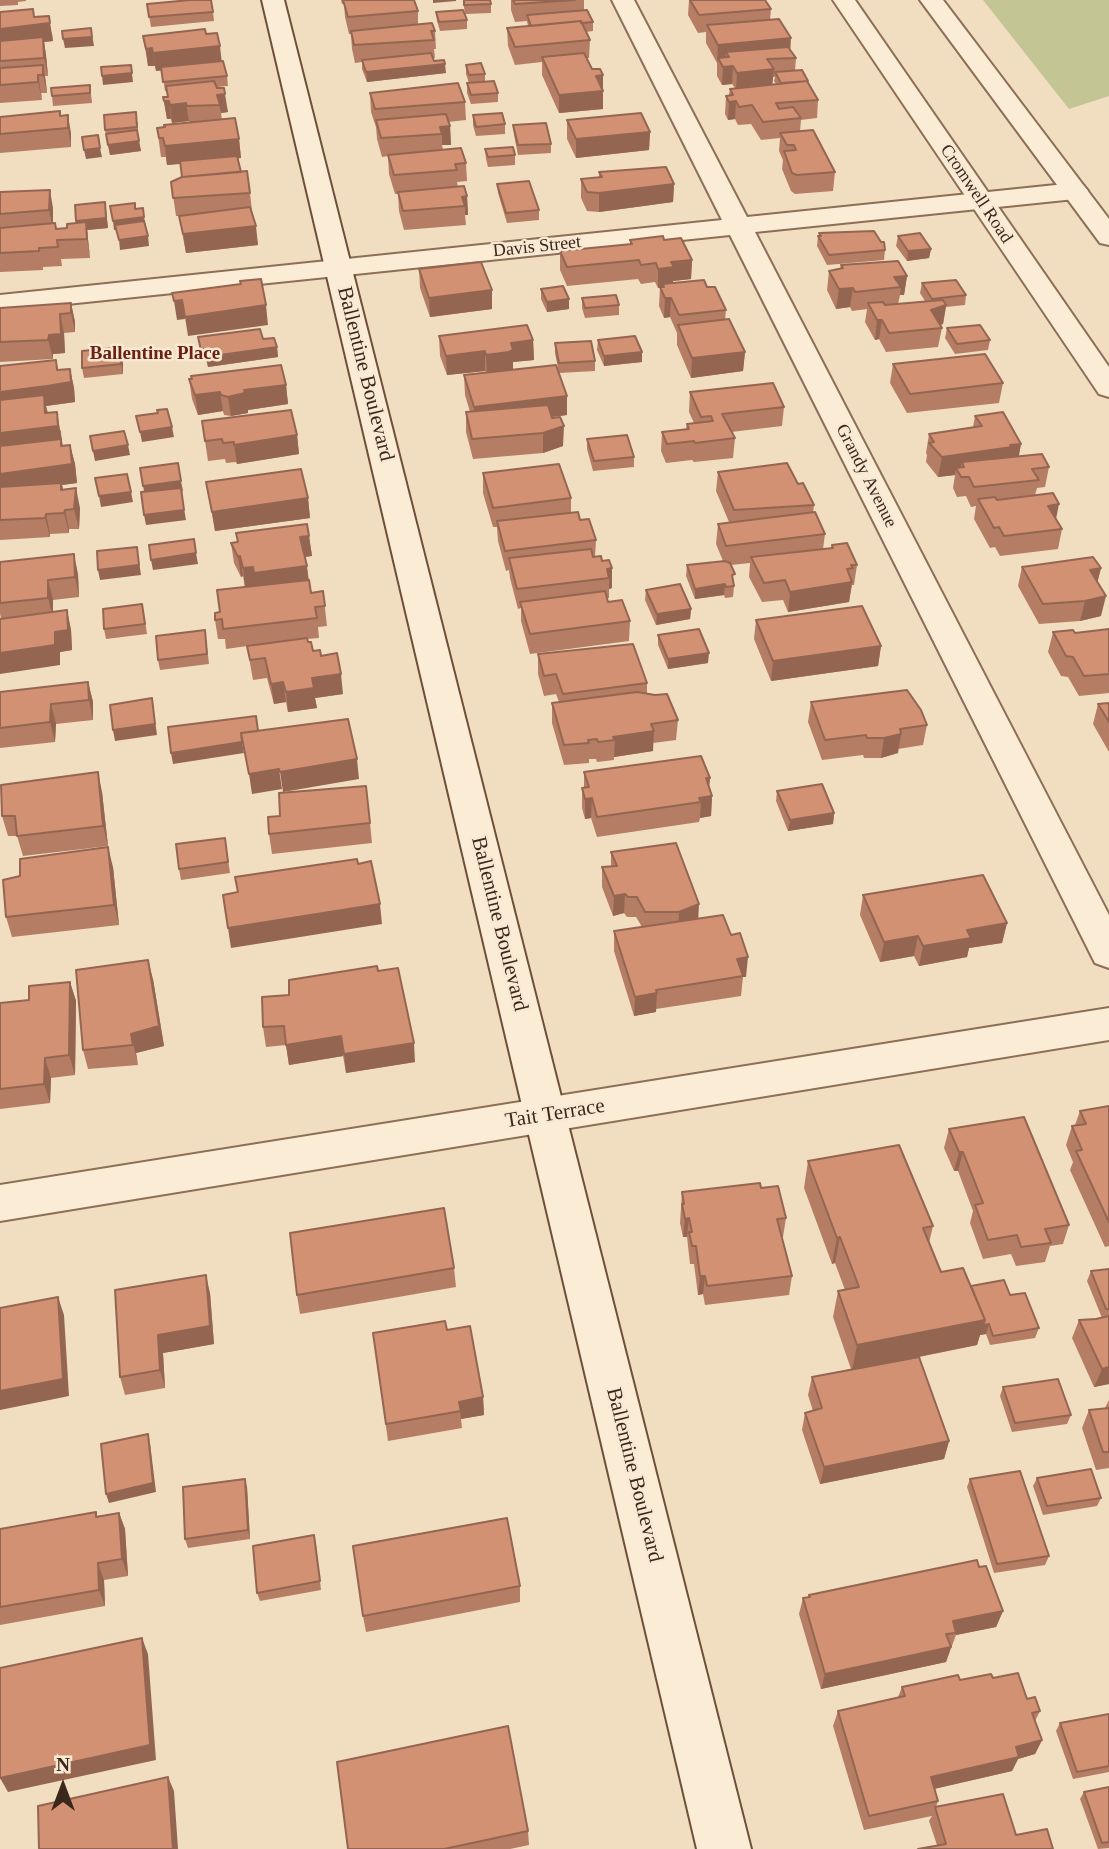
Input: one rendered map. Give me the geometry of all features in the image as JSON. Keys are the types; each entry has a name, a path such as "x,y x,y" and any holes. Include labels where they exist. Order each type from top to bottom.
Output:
{"street":[{"name":"Ballentine Boulevard","path":"273,0 724,1849"},
{"name":"Grandy Avenue","path":"623,0 1109,953"},
{"name":"Cromwell Road","path":"844,0 1109,388"},
{"path":"931,0 1109,237"},
{"name":"Davis Street","path":"0,303 1075,191"},
{"name":"Tait Terrace","path":"0,1203 1109,1024"}],"green space":[{"path":"983,0 1109,0 1109,96 1069,109"}],"building":[{"path":"211,0 213,12 149,17 147,4"},
{"path":"343,0 414,0 418,11 348,17"},
{"path":"464,0 490,0 491,4 464,5"},
{"path":"513,0 575,0 515,4"},
{"path":"690,0 765,0 771,9 699,15"},
{"path":"33,9 34,17 49,16 50,23 0,29 0,12"},
{"path":"463,10 467,20 439,22 436,12"},
{"path":"587,10 593,22 531,26 527,15"},
{"path":"779,19 791,38 718,45 707,25"},
{"path":"581,21 590,40 515,47 507,28"},
{"path":"432,23 434,40 354,45 351,31"},
{"path":"91,28 92,37 63,39 62,31"},
{"path":"205,29 206,34 217,33 220,46 153,53 152,48 146,49 143,36"},
{"path":"43,37 44,58 0,61 0,41"},
{"path":"788,47 796,58 767,59 774,69 737,73 733,66 723,67 718,58 729,57 726,52"},
{"path":"431,53 434,61 444,60 445,64 366,72 362,60"},
{"path":"584,53 592,69 600,69 603,75 596,76 603,91 559,95 542,57"},
{"path":"223,61 227,76 163,82 161,67"},
{"path":"481,63 485,74 469,75 466,65"},
{"path":"43,65 43,75 38,75 38,82 0,85 0,68"},
{"path":"131,65 132,73 102,76 101,67"},
{"path":"802,70 808,81 781,83 775,72"},
{"path":"214,81 217,88 224,88 225,94 217,95 220,105 170,105 169,101 164,101 163,97 168,97 166,86"},
{"path":"494,81 498,93 471,95 467,83"},
{"path":"807,81 818,100 776,103 779,109 793,107 801,118 763,122 752,105 739,107 736,101 729,102 726,96 733,95 730,89"},
{"path":"458,83 465,102 375,109 370,93"},
{"path":"90,85 90,93 52,96 51,88"},
{"path":"60,111 60,116 68,115 68,128 0,134 0,117"},
{"path":"136,112 137,127 105,130 104,115"},
{"path":"502,113 505,124 476,127 473,115"},
{"path":"641,113 650,132 576,139 567,120"},
{"path":"446,114 450,126 440,127 442,134 381,138 376,120"},
{"path":"235,118 239,139 165,146 163,138 159,138 157,128 165,127 164,125"},
{"path":"546,123 551,144 518,145 513,125"},
{"path":"137,130 139,141 108,145 106,134"},
{"path":"813,130 835,172 797,175 792,173 784,151 796,150 794,145 787,145 780,133"},
{"path":"98,135 100,148 84,150 82,137"},
{"path":"513,147 515,155 488,157 485,149"},
{"path":"461,148 466,163 455,164 457,170 394,175 388,155"},
{"path":"237,156 241,172 182,177 180,161"},
{"path":"666,167 674,184 599,193 587,192 581,179 602,177 599,172"},
{"path":"247,171 250,193 173,198 171,182 182,177"},
{"path":"529,181 539,210 506,213 497,184"},
{"path":"464,186 467,196 462,197 465,206 403,211 398,192"},
{"path":"50,190 49,210 0,214 0,192"},
{"path":"105,202 106,218 76,221 75,205"},
{"path":"135,203 135,209 143,208 144,217 113,221 110,206"},
{"path":"250,207 256,226 183,234 179,216"},
{"path":"144,221 148,236 119,240 115,225"},
{"path":"86,222 87,239 57,240 58,247 39,248 39,251 0,253 0,228 55,223 56,229 67,228 67,224"},
{"path":"874,231 881,242 884,242 885,250 829,255 818,236 821,236 819,233"},
{"path":"920,233 931,249 908,251 898,236"},
{"path":"663,236 664,240 681,238 692,260 671,262 674,267 658,269 656,263 641,265 639,260 567,267 560,251 632,244 630,240"},
{"path":"898,261 907,276 894,277 901,287 855,292 853,288 839,289 829,271 843,268 841,265"},
{"path":"481,262 492,290 429,298 419,269"},
{"path":"261,279 266,305 185,317 182,300 174,301 172,293 241,284 240,281"},
{"path":"704,280 707,287 715,287 726,310 679,315 671,298 665,298 660,287 664,287 663,284"},
{"path":"956,280 966,295 932,299 922,283"},
{"path":"563,286 569,299 547,302 541,289"},
{"path":"616,295 619,305 585,308 582,298"},
{"path":"943,300 946,305 931,310 942,328 889,333 882,320 877,320 868,303 883,302 885,305"},
{"path":"71,303 71,313 60,314 61,334 49,335 48,340 0,342 0,308"},
{"path":"729,319 745,352 692,358 678,325"},
{"path":"527,325 533,340 511,343 513,350 509,352 486,355 485,351 446,356 439,336"},
{"path":"980,325 990,340 957,344 947,328"},
{"path":"260,329 263,339 274,338 277,347 206,357 204,349 201,350 198,337"},
{"path":"635,336 642,352 604,356 598,340"},
{"path":"591,341 595,361 559,363 555,343"},
{"path":"121,347 121,364 82,368 82,351"},
{"path":"985,354 1003,383 910,394 893,364"},
{"path":"56,360 57,370 70,369 71,382 0,392 0,366"},
{"path":"281,365 286,385 244,390 245,393 228,397 220,392 195,395 189,379 192,379 191,376"},
{"path":"556,365 567,396 474,407 464,375"},
{"path":"773,383 784,407 722,414 735,438 667,444 662,432 689,429 687,424 713,421 711,416 701,417 690,392"},
{"path":"44,395 45,413 57,412 58,426 0,433 0,400"},
{"path":"548,405 552,418 560,417 564,426 543,433 472,439 466,412"},
{"path":"167,409 172,427 140,432 136,416"},
{"path":"291,410 297,435 234,445 234,442 223,443 222,439 205,441 202,421"},
{"path":"1003,412 1021,444 942,457 929,443 934,442 929,434 982,426 975,416"},
{"path":"124,431 128,445 93,451 90,436"},
{"path":"627,435 634,457 594,461 587,439"},
{"path":"61,439 61,446 70,445 72,464 0,474 0,446"},
{"path":"1042,454 1049,467 1032,469 1039,480 974,487 969,477 961,477 956,468 964,467 962,462"},
{"path":"178,463 181,481 143,486 140,468"},
{"path":"787,463 798,484 803,483 814,505 734,510 718,472"},
{"path":"559,464 571,498 493,508 483,473"},
{"path":"301,469 308,498 212,512 206,482"},
{"path":"127,474 131,492 99,496 95,478"},
{"path":"61,483 61,490 76,488 74,509 65,510 64,513 46,514 45,518 0,520 0,487"},
{"path":"181,488 184,510 144,515 141,492"},
{"path":"1053,493 1059,504 1048,506 1062,529 1004,536 999,527 994,528 978,499 995,497 997,500"},
{"path":"578,512 580,520 589,519 596,540 505,551 497,521"},
{"path":"815,512 825,534 726,546 718,524"},
{"path":"307,524 309,536 300,537 307,566 254,573 253,567 243,568 240,556 238,557 231,543 238,542 236,533"},
{"path":"194,539 196,553 151,560 149,545"},
{"path":"847,543 857,565 851,565 853,568 847,569 852,582 790,592 785,580 764,583 751,557 833,548 832,545"},
{"path":"137,547 139,565 98,570 97,551"},
{"path":"591,549 593,557 601,556 602,561 609,560 612,568 607,569 609,578 517,589 509,558"},
{"path":"74,554 75,577 48,580 48,598 0,603 0,562"},
{"path":"1093,557 1101,568 1090,570 1106,596 1085,601 1043,604 1022,567"},
{"path":"725,561 730,563 735,574 732,575 734,586 726,587 725,584 695,589 687,565"},
{"path":"309,580 311,593 323,591 325,606 315,607 317,618 223,629 222,619 215,620 215,613 220,612 217,590"},
{"path":"680,584 691,609 657,614 646,590"},
{"path":"605,591 608,602 622,600 630,621 530,634 520,602"},
{"path":"142,604 145,624 104,629 103,609"},
{"path":"862,606 881,646 773,661 756,620"},
{"path":"67,610 68,630 55,632 55,645 0,653 0,619"},
{"path":"699,629 709,653 668,659 658,635"},
{"path":"1109,629 1109,674 1084,676 1073,657 1066,656 1053,632 1073,630 1075,633"},
{"path":"205,630 207,654 158,660 156,636"},
{"path":"307,638 313,651 320,650 321,656 337,653 341,674 312,678 314,688 286,692 283,682 271,684 265,658 250,660 247,646"},
{"path":"633,644 647,683 563,694 556,674 544,676 538,654"},
{"path":"88,682 89,700 51,704 50,722 0,728 0,692"},
{"path":"907,690 921,710 927,725 900,729 901,734 884,738 867,738 866,735 825,740 811,702"},
{"path":"637,692 667,694 678,720 651,724 654,731 613,737 615,740 598,742 597,739 588,740 589,743 564,745 552,703"},
{"path":"152,698 155,724 113,730 110,705"},
{"path":"1109,703 1109,722 1098,704"},
{"path":"256,716 258,731 241,733 242,742 171,753 168,727"},
{"path":"348,719 357,759 280,772 279,769 249,774 241,733"},
{"path":"701,756 710,778 706,778 712,796 699,798 701,802 597,817 592,798 585,799 582,788 589,787 584,772"},
{"path":"98,772 103,826 17,836 15,816 2,816 1,785"},
{"path":"822,784 834,813 790,820 777,791"},
{"path":"366,786 370,823 269,834 268,817 280,816 279,793"},
{"path":"225,838 228,862 179,869 176,844"},
{"path":"676,843 699,904 679,912 645,912 637,897 628,897 625,894 614,896 602,867 617,866 611,852"},
{"path":"108,847 114,905 6,917 3,880 20,876 20,859"},
{"path":"357,859 358,864 371,861 380,904 228,928 223,895 238,892 235,877"},
{"path":"983,875 1007,923 967,930 971,938 923,946 918,936 884,942 863,895"},
{"path":"723,915 731,935 740,933 748,957 737,959 743,976 656,990 657,993 635,997 614,931"},
{"path":"148,960 159,1026 131,1034 133,1045 83,1050 76,970"},
{"path":"377,966 378,971 398,968 414,1043 344,1054 341,1036 286,1045 284,1026 263,1027 262,997 289,995 289,980"},
{"path":"70,982 69,1055 45,1058 44,1084 0,1089 0,1003 29,1000 29,986"},
{"path":"1109,1106 1109,1222 1076,1151 1082,1150 1072,1126 1086,1124 1080,1111"},
{"path":"1024,1117 1069,1225 1045,1229 1051,1243 1021,1247 1017,1235 988,1240 975,1205 983,1203 963,1152 959,1152 949,1129"},
{"path":"899,1145 933,1226 923,1228 941,1272 963,1268 985,1320 857,1345 838,1291 859,1287 808,1161"},
{"path":"760,1183 761,1188 778,1186 786,1218 777,1219 792,1276 707,1286 705,1276 700,1276 696,1246 692,1246 689,1232 692,1232 689,1218 685,1219 682,1192"},
{"path":"444,1208 454,1268 297,1295 290,1233"},
{"path":"1109,1269 1109,1309 1106,1309 1091,1271"},
{"path":"206,1275 210,1326 158,1335 160,1370 120,1377 115,1290"},
{"path":"1004,1280 1010,1295 1025,1293 1039,1328 993,1336 989,1324 983,1325 985,1320 971,1286"},
{"path":"58,1297 63,1379 0,1391 0,1308"},
{"path":"1109,1316 1109,1367 1102,1369 1079,1320"},
{"path":"445,1321 447,1330 470,1326 483,1397 459,1402 461,1411 386,1424 373,1333"},
{"path":"919,1357 949,1441 824,1467 805,1413 822,1408 812,1377"},
{"path":"1058,1379 1071,1415 1015,1423 1003,1387"},
{"path":"1109,1408 1109,1452 1103,1452 1089,1410"},
{"path":"148,1434 153,1483 106,1494 101,1444"},
{"path":"1091,1469 1101,1498 1047,1506 1037,1478"},
{"path":"1020,1471 1049,1556 997,1564 970,1479"},
{"path":"245,1479 248,1530 185,1539 183,1487"},
{"path":"96,1512 96,1517 119,1513 122,1559 98,1563 99,1590 0,1607 0,1529"},
{"path":"507,1518 520,1586 363,1616 353,1546"},
{"path":"314,1535 320,1581 257,1593 253,1546"},
{"path":"977,1560 979,1567 986,1566 1003,1611 953,1621 956,1633 946,1634 951,1647 825,1674 803,1598"},
{"path":"142,1638 150,1745 0,1778 0,1668"},
{"path":"1018,1673 1027,1699 1035,1697 1040,1711 1032,1713 1042,1740 1016,1747 1019,1757 931,1777 938,1801 869,1816 838,1711 905,1696 902,1687 958,1675 960,1680 991,1674 993,1678"},
{"path":"1109,1714 1109,1766 1077,1772 1060,1723"},
{"path":"508,1726 528,1831 444,1849 348,1849 337,1762"},
{"path":"168,1777 173,1849 39,1849 38,1806"},
{"path":"1109,1787 1109,1842 1102,1843 1084,1792"},
{"path":"1003,1794 1016,1835 1047,1829 1053,1849 918,1849 946,1844 935,1807"}],"district":[{"name":"Ballentine Place","path":"155,354"}]}
